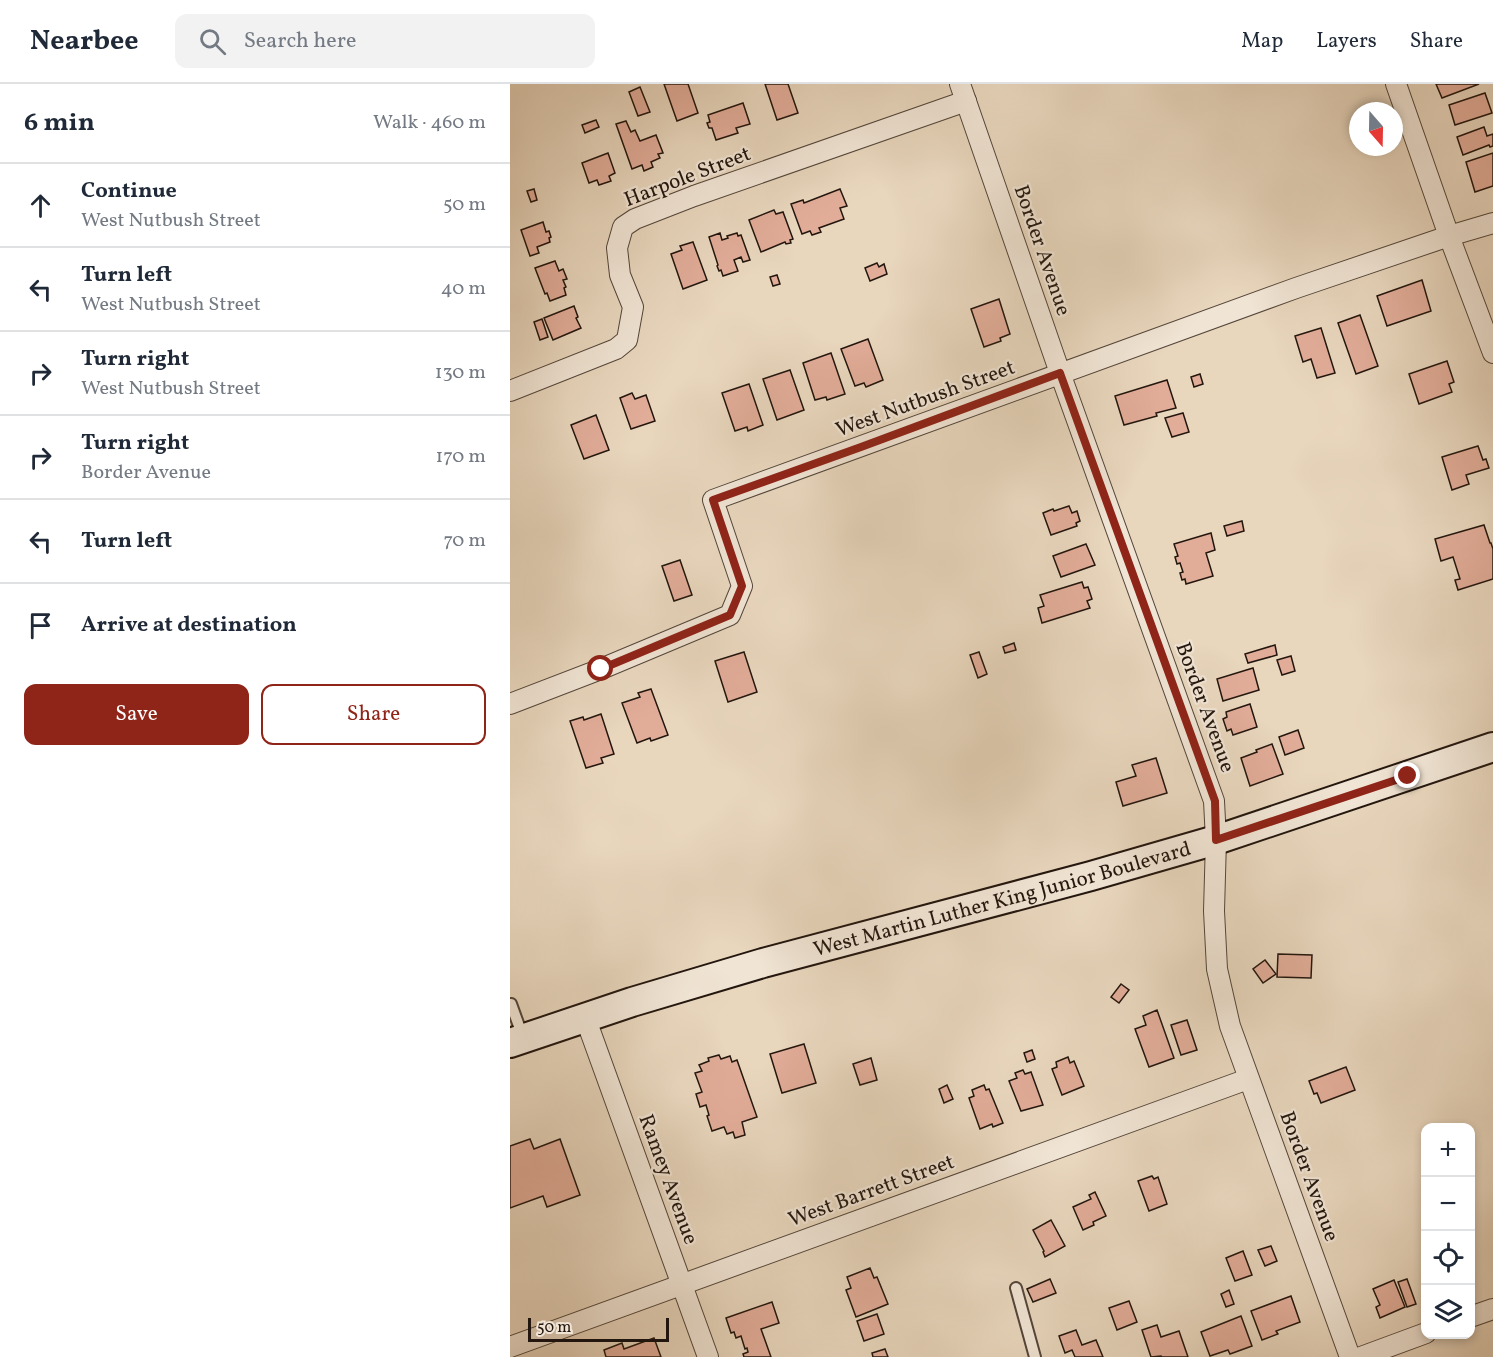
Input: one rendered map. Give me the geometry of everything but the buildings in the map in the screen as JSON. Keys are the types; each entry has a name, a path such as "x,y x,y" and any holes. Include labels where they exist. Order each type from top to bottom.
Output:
{"main road":[{"name":"West Martin Luther King Junior Boulevard","path":"517,1041 585,1017 763,963 1216,840 1493,747"}],"street":[{"path":"1396,84 1493,353"},
{"name":"Border Avenue","path":"963,92 1060,373 1215,801 1214,911 1217,969 1230,1026 1350,1357"},
{"name":"Harpole Street","path":"510,391 616,349 627,340 633,307 620,275 617,248 623,227 635,219 963,92"},
{"name":"West Nutbush Street","path":"510,704 730,615 742,586 713,500 1296,288 1493,223"},
{"name":"Ramey Avenue","path":"585,1017 708,1357"},
{"name":"West Barrett Street","path":"510,1347 1248,1078"},
{"path":"1475,1315 1493,1309"},
{"path":"1361,1357 1421,1334"}],"lane":[{"path":"510,1004 517,1041"},
{"path":"1016,1288 1035,1357"}],"route":[{"path":"601,669 730,615 742,586 713,500 1060,373 1215,801 1216,840 1408,776"}]}
